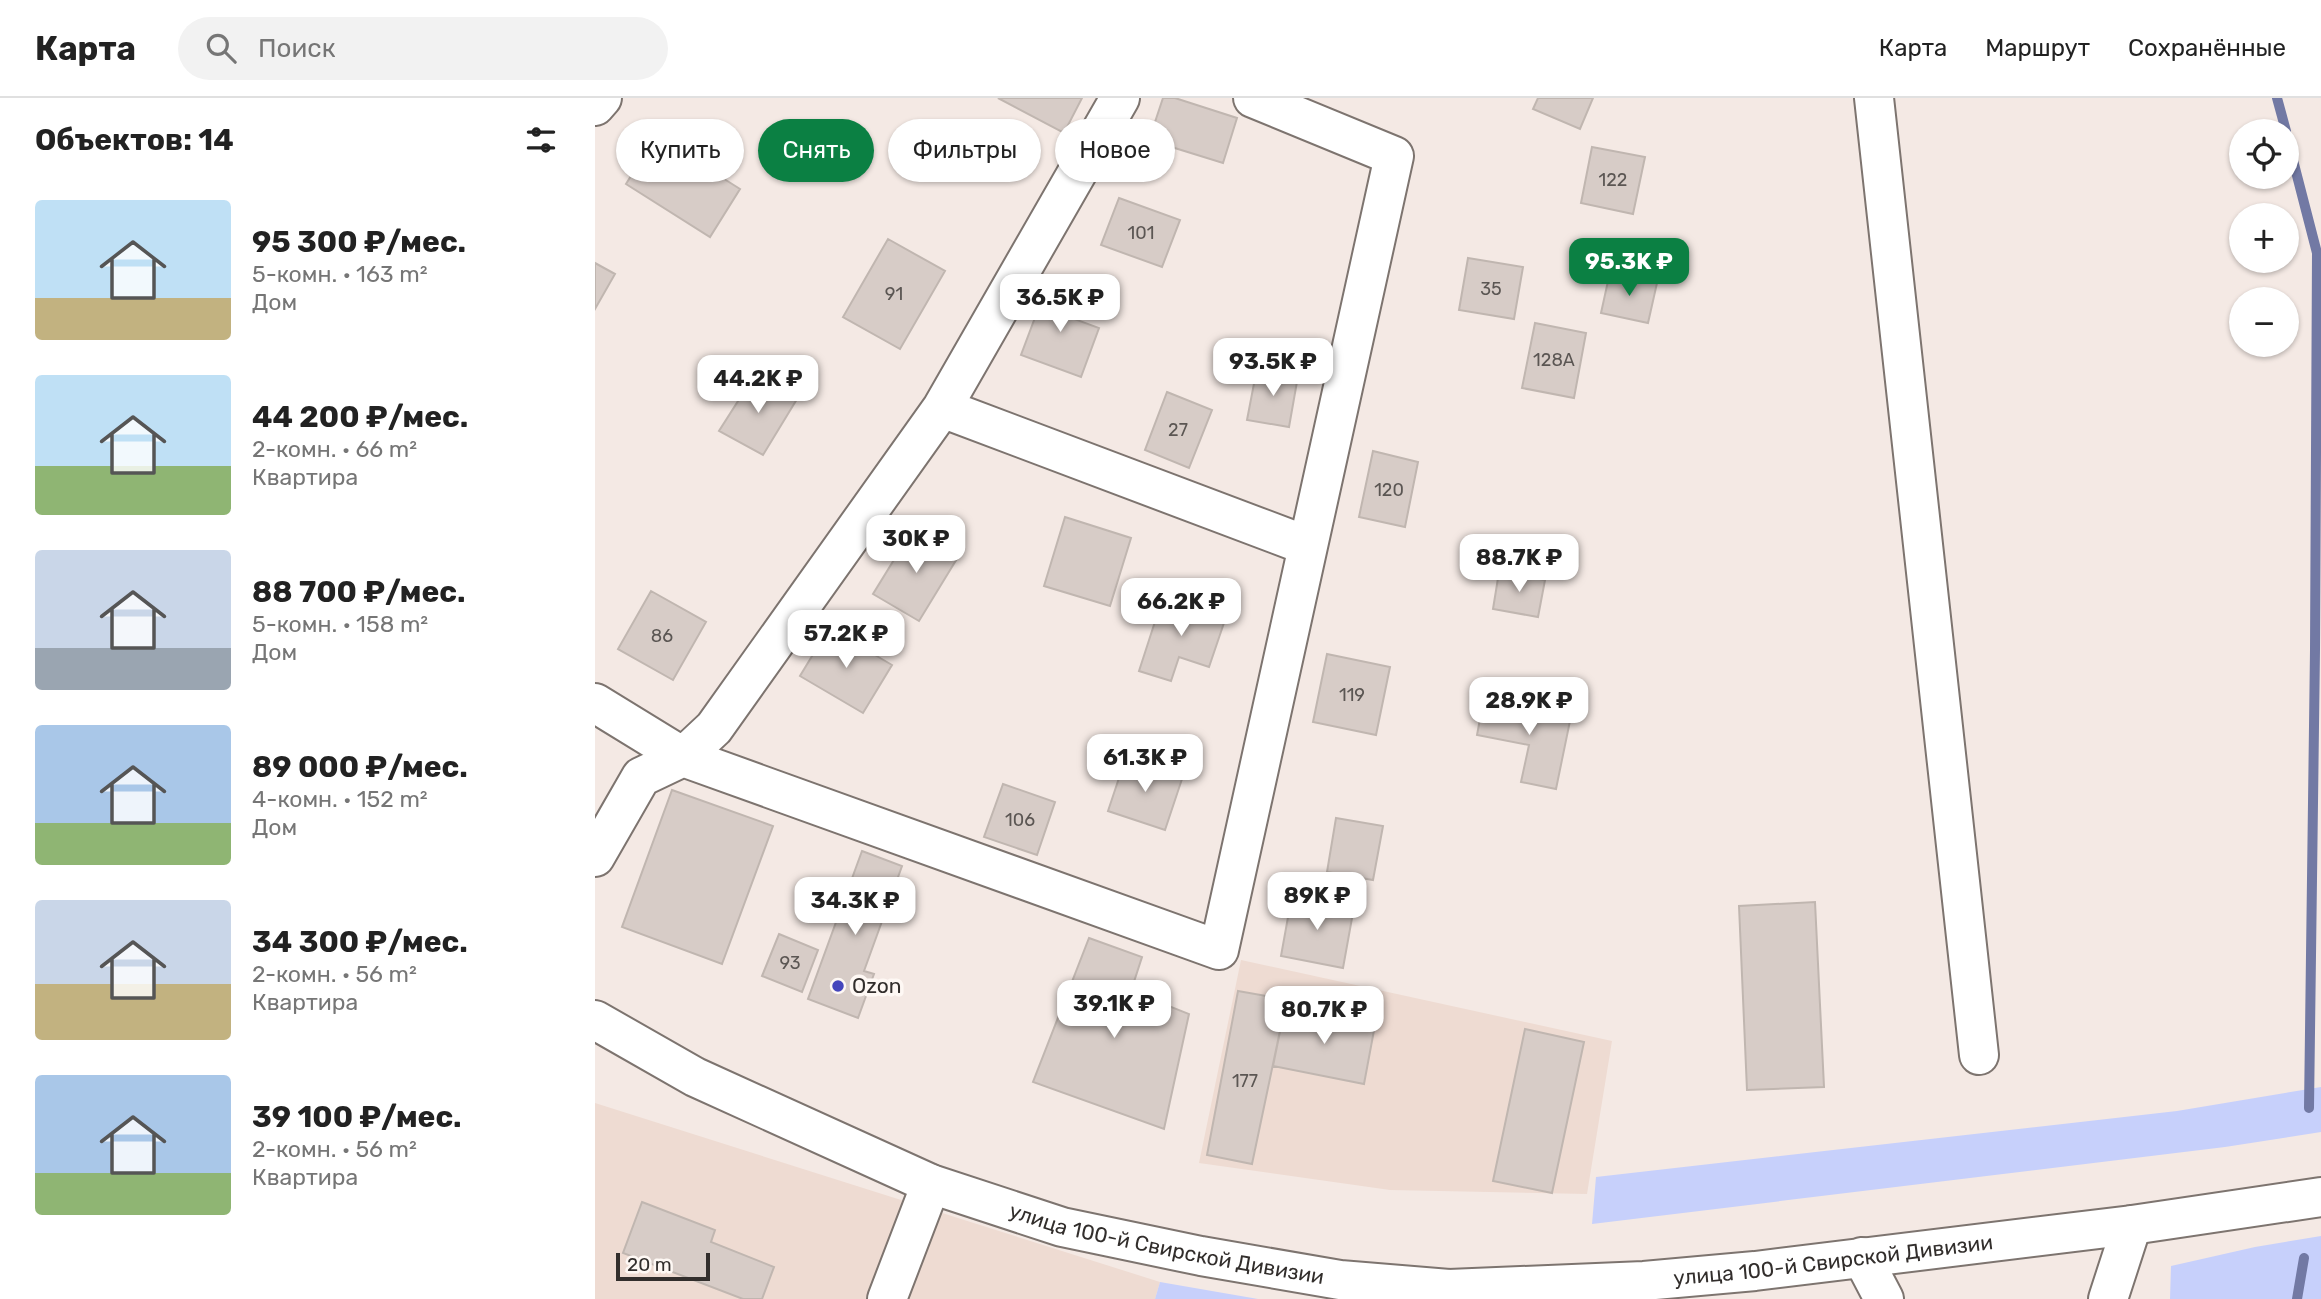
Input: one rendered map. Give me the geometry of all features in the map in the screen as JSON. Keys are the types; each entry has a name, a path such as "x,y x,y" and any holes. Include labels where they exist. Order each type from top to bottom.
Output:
{"main road":[{"path":"595,106 602,98"},
{"path":"595,857 641,777 683,757 714,728 942,408 1120,98"},
{"path":"595,703 683,757 1219,950 1394,156 1253,98"},
{"path":"1874,98 1979,1055"},
{"path":"942,408 1308,546"},
{"name":"улица 100-й Свирской Дивизии","path":"595,1020 695,1077 931,1184 1062,1227 1213,1258 1340,1280 1535,1293 1755,1271 2132,1225 2321,1197"},
{"path":"887,1299 931,1184"},
{"path":"2108,1299 2132,1225"},
{"path":"1862,1257 1885,1299"}],"shaded area":[{"path":"1241,960 1612,1041 1587,1194 1390,1190 1199,1163"},
{"path":"2321,1087 2321,1132 2225,1147 1592,1224 1596,1177 2177,1111"},
{"path":"595,1103 1160,1282 1155,1299 595,1299"},
{"path":"2321,1236 2321,1299 2170,1299 2171,1266 2255,1247"},
{"path":"1160,1282 1258,1299 1155,1299"}],"building":[{"path":"998,98 1082,98 1071,119 1055,119 1055,128"},
{"path":"1163,98 1175,98 1237,118 1223,163 1175,148 1175,119 1156,119"},
{"path":"1538,98 1593,98 1580,129 1533,109"},
{"path":"1592,147 1645,157 1633,214 1581,203"},
{"path":"729,182 740,189 710,237 626,184"},
{"path":"1119,198 1180,220 1162,267 1101,245"},
{"path":"888,239 945,271 900,349 843,317"},
{"path":"1468,258 1523,267 1514,319 1459,310"},
{"path":"595,263 615,274 595,309"},
{"path":"1610,272 1657,283 1648,323 1601,313"},
{"path":"1048,283 1074,292 1066,316 1099,328 1081,377 1021,355"},
{"path":"1535,323 1586,333 1574,398 1522,388"},
{"path":"1257,368 1298,376 1289,427 1247,420"},
{"path":"756,373 797,399 763,455 719,431"},
{"path":"1167,392 1212,410 1189,468 1145,450"},
{"path":"1373,451 1418,462 1405,527 1359,517"},
{"path":"1065,517 1131,538 1110,606 1044,586"},
{"path":"913,529 958,557 919,621 873,594"},
{"path":"1499,572 1545,580 1538,617 1493,609"},
{"path":"651,591 706,622 673,680 618,649"},
{"path":"1163,597 1226,617 1209,667 1179,657 1171,681 1139,671"},
{"path":"829,628 892,665 863,713 800,676"},
{"path":"1327,654 1390,667 1376,735 1313,722"},
{"path":"1484,698 1571,716 1556,789 1521,782 1529,745 1477,735"},
{"path":"1126,757 1183,776 1165,830 1108,811"},
{"path":"1003,784 1055,802 1037,855 984,837"},
{"path":"672,790 773,826 722,964 622,927"},
{"path":"1336,818 1383,826 1373,880 1327,872"},
{"path":"862,851 902,866 864,971 874,974 858,1018 808,999"},
{"path":"1292,895 1354,907 1343,968 1281,956"},
{"path":"1815,902 1824,1087 1747,1090 1739,906"},
{"path":"779,934 818,950 802,992 762,976"},
{"path":"1089,938 1142,957 1131,991 1189,1014 1164,1129 1033,1082"},
{"path":"1238,991 1283,999 1285,1007 1252,1164 1207,1155"},
{"path":"1285,1007 1375,1025 1364,1084 1273,1066"},
{"path":"1525,1029 1584,1042 1552,1193 1493,1181"},
{"path":"642,1202 715,1230 711,1242 774,1267 762,1299 743,1299 623,1253"}],"waterway":[{"path":"2277,98 2283,119"},
{"path":"2299,183 2317,253 2309,1108"},
{"path":"2297,1299 2304,1258"}],"place":[{"name":"Ozon","path":"838,986"}]}
